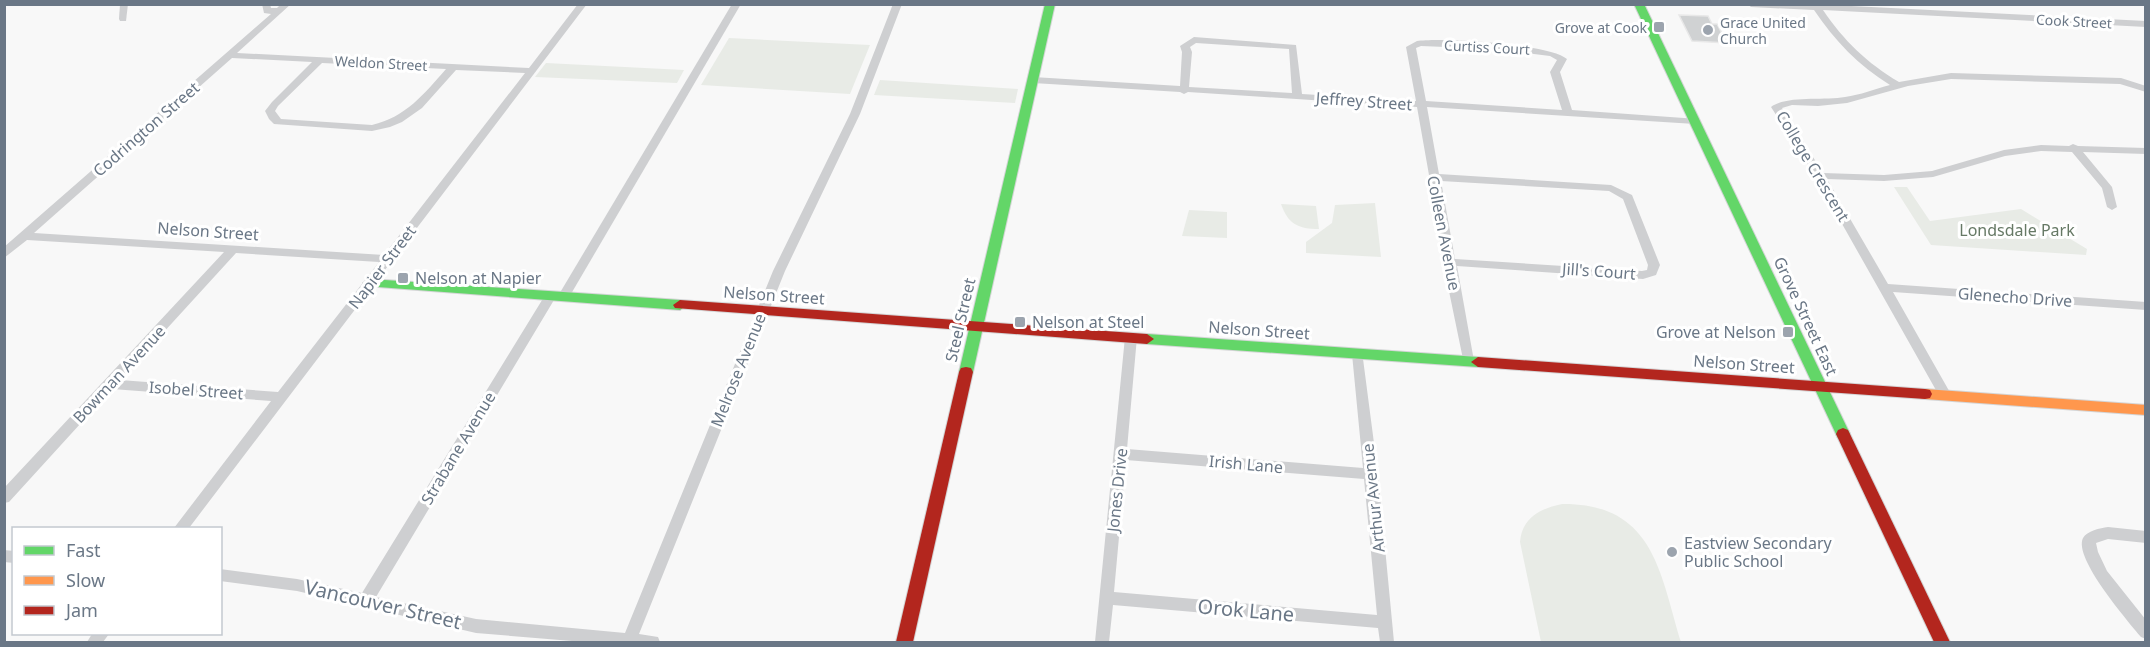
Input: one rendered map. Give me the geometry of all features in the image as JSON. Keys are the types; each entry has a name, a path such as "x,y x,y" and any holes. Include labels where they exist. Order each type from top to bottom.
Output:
{"street":[{"path":"123,19 124,4"},
{"path":"266,4 267,11 283,8"},
{"name":"Napier Street","path":"182,527 583,4"},
{"name":"Strabane Avenue","path":"366,600 558,296 737,4"},
{"name":"Melrose Avenue","path":"630,640 763,310 791,244 855,114 898,4"},
{"name":"Steel Street","path":"904,642 1050,4"},
{"name":"Grove Street East","path":"1639,4 1942,642"},
{"name":"Cook Street","path":"1751,4 2145,24"},
{"path":"1919,4 1926,13"},
{"name":"Codrington Street","path":"4,254 283,8"},
{"path":"1817,8 1854,57 1897,85"},
{"path":"1184,91 1185,46 1194,40 1293,47 1298,97"},
{"name":"Curtiss Court","path":"1420,105 1410,50 1414,44 1534,49 1550,51 1562,59 1555,72 1568,113"},
{"name":"Weldon Street","path":"229,55 532,71"},
{"path":"319,60 270,111 272,117 278,122 372,128 387,125 410,115 453,67"},
{"name":"College Crescent","path":"1946,396 1797,136 1777,112 1779,104 1847,100 1897,85 1967,76 2121,81 2145,89"},
{"name":"Jeffrey Street","path":"1033,80 1695,121"},
{"name":"Colleen Avenue","path":"1420,105 1468,361"},
{"path":"2073,147 2107,187 2112,207"},
{"path":"1820,176 1916,176 1949,171 2004,153 2073,147 2145,151"},
{"name":"Jill's Court","path":"1433,177 1611,188 1628,197 1654,265 1652,272 1642,275 1449,262"},
{"name":"Nelson Street","path":"24,236 389,259"},
{"name":"Bowman Avenue","path":"4,498 232,249"},
{"name":"Nelson Street","path":"370,283 2145,410"},
{"name":"Glenecho Drive","path":"1885,288 2145,306"},
{"name":"Jones Drive","path":"1102,642 1131,338"},
{"name":"Arthur Avenue","path":"1358,354 1387,642"},
{"name":"Isobel Street","path":"109,384 283,397"},
{"name":"Irish Lane","path":"1121,454 1371,474"},
{"path":"2145,537 2105,533 2094,535 2089,541 2089,551 2095,564 2145,632"},
{"name":"Vancouver Street","path":"222,575 297,585 476,626 653,642"},
{"name":"Orok Lane","path":"1107,598 1385,622"}],"green space":[{"path":"729,38 870,45 850,94 701,85"},
{"path":"546,63 684,70 677,83 535,77"},
{"path":"880,80 1018,89 1015,103 874,95"},
{"name":"Londsdale Park","path":"1894,187 1907,187 1930,221 2021,209 2087,249 2086,255 1931,245"},
{"path":"1375,203 1381,257 1306,253 1306,242 1332,223 1335,205"},
{"path":"1281,204 1316,206 1319,229 1305,228 1295,224 1287,216"},
{"path":"1189,210 1227,212 1227,238 1182,236"},
{"path":"1562,504 1593,507 1616,515 1635,529 1648,547 1658,568 1681,642 1541,642 1520,542 1521,534 1533,516"}],"building":[{"name":"Grace United Church","path":"1679,15 1708,16 1712,24 1717,24 1727,43 1692,41"}],"traffic: fast":[{"path":"966,372 1050,4"},
{"path":"1639,4 1843,434"},
{"path":"370,283 680,305"},
{"path":"1147,339 1478,362"}],"traffic: slow":[{"path":"1925,394 2146,410"}],"traffic: jam":[{"path":"680,305 1147,339"},
{"path":"1478,362 1925,394"},
{"path":"904,642 966,372"},
{"path":"1843,434 1942,642"}],"place":[{"name":"Grove at Cook","path":"1659,27"},
{"name":"Grace United Church","path":"1708,30"},
{"name":"Nelson at Napier","path":"403,278"},
{"name":"Nelson at Steel","path":"1020,322"},
{"name":"Grove at Nelson","path":"1788,332"},
{"name":"Eastview Secondary Public School","path":"1672,552"}]}
